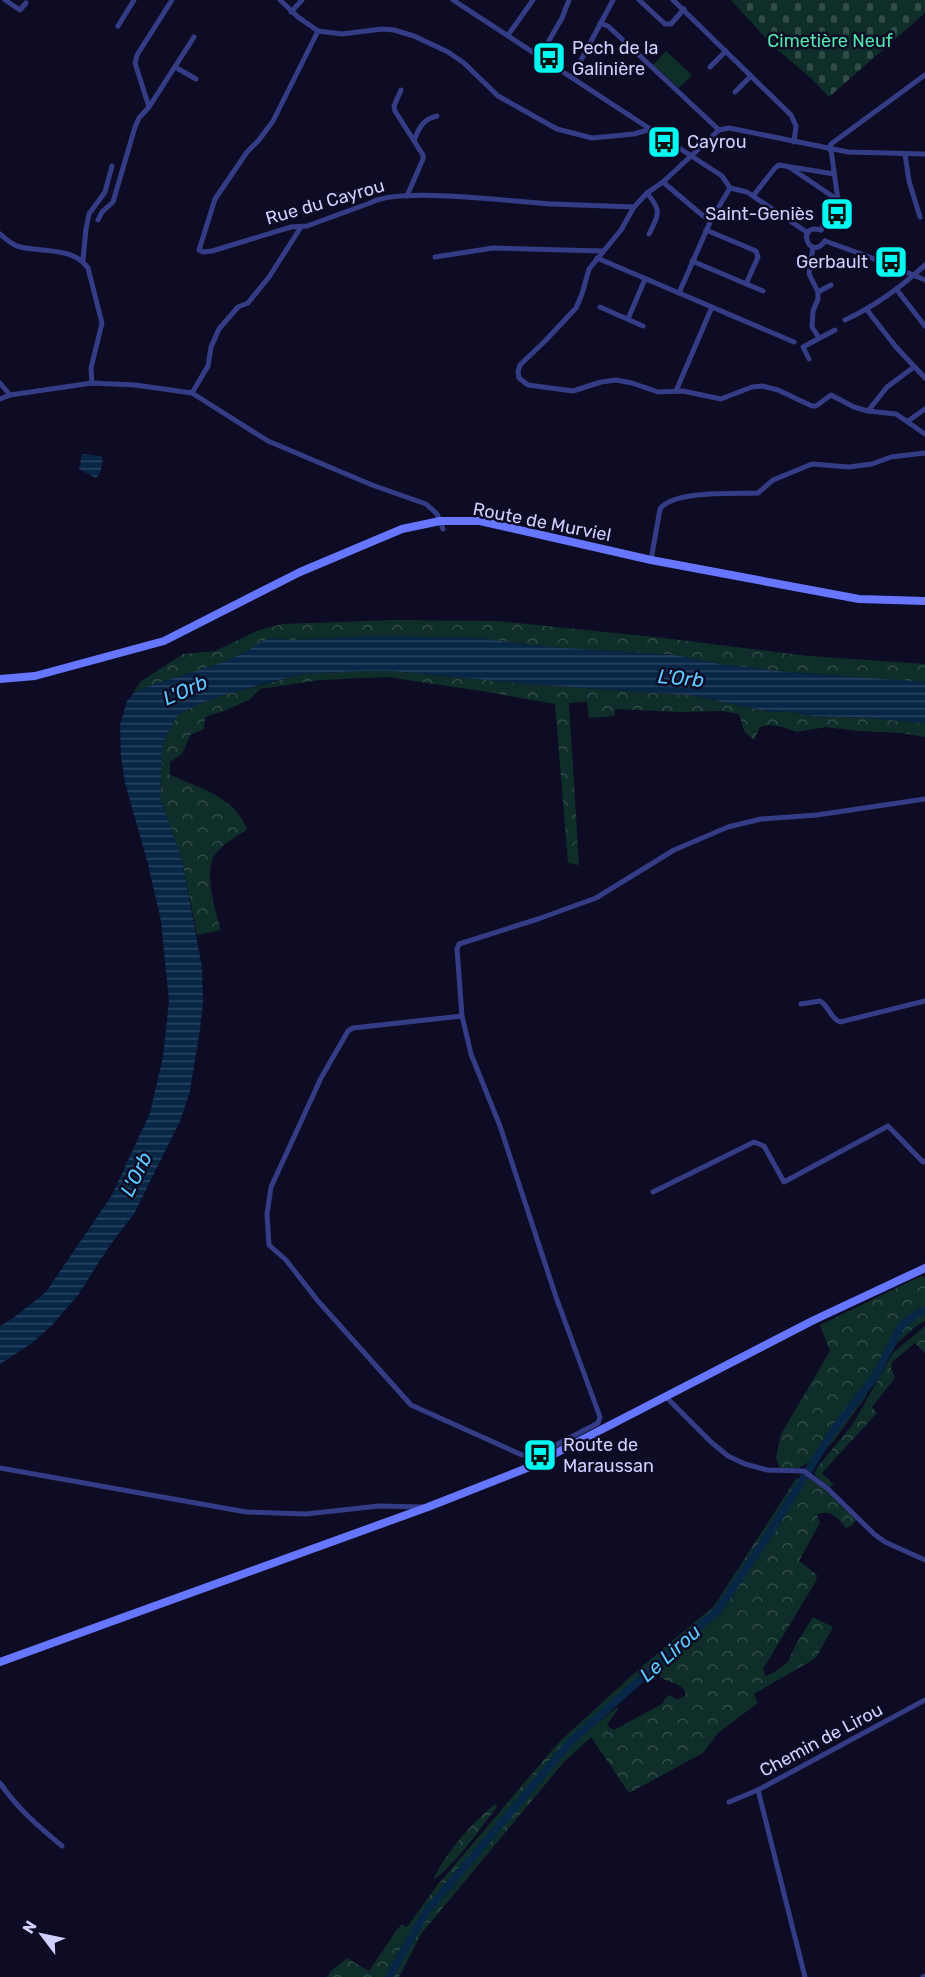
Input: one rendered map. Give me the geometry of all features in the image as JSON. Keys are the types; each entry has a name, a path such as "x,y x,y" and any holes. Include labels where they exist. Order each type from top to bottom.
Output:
{"main road":[{"name":"Route de Murviel","path":"0,679 35,676 164,641 300,572 402,529 480,521 651,560 860,598 925,601"},
{"path":"0,1662 428,1507 536,1464 824,1315 925,1268"}],"street":[{"path":"5,0 20,10 26,3"},
{"path":"118,26 134,0"},
{"path":"148,107 135,63 137,55 172,0"},
{"path":"280,0 291,12 318,31 342,34 394,30 414,36 448,52 464,63 498,96 557,129 592,138 636,134 651,129"},
{"path":"291,12 302,0"},
{"path":"453,0 722,176 730,188 744,190 808,232"},
{"path":"508,35 533,0"},
{"path":"540,56 562,18 569,0"},
{"path":"572,77 613,0"},
{"path":"639,0 665,24 671,24 684,9"},
{"path":"674,0 793,118 797,131 794,142"},
{"path":"600,23 608,26 719,130"},
{"name":"Rue du Cayrou","path":"318,31 273,121 247,152 215,199 199,250 212,251 291,227 307,226 377,199 407,196 456,196 553,204 634,207"},
{"path":"98,220 102,212 113,202 139,118 194,37"},
{"path":"710,67 726,51"},
{"path":"175,68 196,79"},
{"path":"821,230 838,200 831,159 833,150 846,134 925,75"},
{"path":"735,92 751,76"},
{"path":"401,90 394,106 395,111 422,152 423,159 407,196"},
{"path":"414,140 421,124 437,116"},
{"path":"636,134 639,125 637,119"},
{"path":"925,155 833,150 729,128 719,130 634,207 621,230 589,269 576,308 520,365 518,370 519,378 528,385 573,391 601,382 616,381 632,383 658,392 676,391 721,399 752,387 762,386 778,390 812,406 816,406 831,395 854,407 868,411 890,412 908,421 925,434"},
{"path":"905,154 909,181 920,217"},
{"path":"753,196 779,165 834,174"},
{"path":"83,261 89,214 105,192 112,166"},
{"path":"788,166 838,200"},
{"path":"663,182 711,220"},
{"path":"679,293 706,230 730,188"},
{"path":"647,193 658,208 658,215 649,234"},
{"path":"192,393 208,366 211,347 219,329 238,307 248,303 269,277 301,226"},
{"path":"815,228 821,230 825,235 825,241 819,247 813,247 807,241 808,232 815,228"},
{"path":"706,230 756,251 758,257 746,284"},
{"path":"0,234 13,244 22,247 76,257 88,268 102,323 93,358 92,383"},
{"path":"825,241 925,280"},
{"path":"813,247 809,274 818,292 818,299 813,311 812,327 819,338"},
{"path":"435,257 493,248 602,251"},
{"path":"597,258 794,342"},
{"path":"692,261 763,291"},
{"path":"845,320 867,310 897,290 925,265"},
{"path":"627,319 645,279"},
{"path":"818,292 831,285"},
{"path":"897,290 925,326"},
{"path":"676,391 712,307"},
{"path":"600,308 643,326"},
{"path":"867,310 896,347 925,378"},
{"path":"809,359 803,347 835,330"},
{"path":"868,411 886,387 914,367"},
{"path":"0,383 10,395"},
{"path":"0,399 10,395 92,383 135,385 192,393 267,441 372,485 426,504 433,508 441,525"},
{"path":"908,421 925,409"},
{"path":"651,560 660,509 663,505 698,495 758,493 773,480 812,464 849,467 872,464 891,457 925,453"},
{"path":"462,1016 353,1028 348,1031 321,1078 271,1187 267,1214 269,1245 286,1260 318,1301 411,1405 522,1455 531,1455 537,1450 552,1447 598,1423 600,1417 556,1297 503,1135 471,1054 462,1016 457,949 459,944 596,898 674,850 728,827 761,819 817,815 925,799"},
{"path":"801,1004 820,1001 824,1003 834,1020 840,1022 925,1002"},
{"path":"653,1192 754,1142 764,1146 784,1182 888,1126 923,1162 925,1161"},
{"path":"665,1396 711,1443 728,1456 767,1470 804,1471 828,1489 874,1534 885,1542 925,1560"},
{"path":"531,1455 536,1464"},
{"path":"0,1468 246,1512 306,1515 379,1506 428,1507"},
{"name":"Chemin de Lirou","path":"729,1802 758,1790 925,1700"},
{"path":"0,1783 17,1806 62,1846"},
{"path":"758,1790 805,1977"}],"green space":[{"name":"Cimetière Neuf","path":"731,0 925,0 925,13 829,97 812,79 773,46"},
{"path":"666,51 692,75 679,88 653,65"},
{"path":"394,620 498,621 809,656 925,664 925,682 787,672 719,664 675,655 549,647 477,638 377,636 292,640 272,638 218,664 146,687 133,694 140,682 183,654 215,651 259,630 282,624"},
{"path":"391,671 539,685 690,695 771,712 787,711 812,716 925,723 925,737 826,727 797,732 769,725 760,727 754,740 744,731 739,714 723,711 615,709 615,716 589,718 587,702 569,703 579,865 568,863 555,704 387,677 320,680 260,689 249,700 205,717 204,729 190,735 182,754 170,762 170,775 204,789 226,802 242,819 247,830 220,848 211,864 210,882 221,930 197,935 182,860 160,798 162,747 171,724 177,715 223,695 304,674"},
{"path":"921,1276 925,1278 925,1321 915,1327 882,1357 865,1398 832,1443 799,1468 780,1469 776,1458 781,1434 830,1351 820,1325"},
{"path":"925,1326 925,1353 915,1343 892,1362 891,1368 895,1378 872,1407 877,1413 822,1473 834,1485 829,1487 814,1474 819,1465 853,1424 893,1353"},
{"path":"809,1478 821,1486 856,1520 853,1525 846,1528 830,1514 817,1515 820,1523 799,1561 817,1575 816,1581 763,1669 765,1676 788,1662 813,1617 833,1627 816,1658 754,1694 758,1703 718,1733 703,1753 629,1793 591,1737 563,1763 421,1934 399,1977 392,1977 433,1906 570,1744 619,1706 607,1726 614,1730 662,1704 670,1695 677,1700 686,1695 681,1686 658,1675 655,1676 657,1670 720,1612 804,1481"},
{"path":"796,1479 801,1479 716,1610 624,1696 567,1744 430,1905 387,1977 327,1977 347,1958 369,1971 398,1928 402,1925 407,1927 436,1887 558,1743 640,1668 714,1606"},
{"path":"495,1804 497,1807 467,1846 450,1866 433,1880 460,1839"}],"water":[{"path":"82,454 101,456 103,459 100,473 96,478 79,469"},
{"name":"L'Orb","path":"377,636 477,638 549,647 675,655 719,664 787,672 925,682 925,723 812,716 787,711 771,712 690,695 539,685 391,671 304,674 223,695 178,715 162,747 160,798 182,860 202,967 203,1003 190,1091 180,1121 134,1214 110,1245 78,1295 52,1325 32,1343 0,1364 0,1326 46,1292 112,1195 150,1113 163,1057 169,1001 161,921 148,864 125,783 120,725 127,701 133,694 146,687 218,664 246,652 264,640"}],"waterway":[{"name":"Le Lirou","path":"389,1977 426,1912 570,1742 718,1610 769,1534 833,1431 876,1375 901,1326 918,1313 925,1311"}],"place":[{"name":"Pech de la Galinière","path":"549,58"},
{"name":"Cayrou","path":"664,142"},
{"name":"Saint-Geniès","path":"837,214"},
{"name":"Gerbault","path":"891,262"},
{"name":"Route de Maraussan","path":"540,1455"}]}
